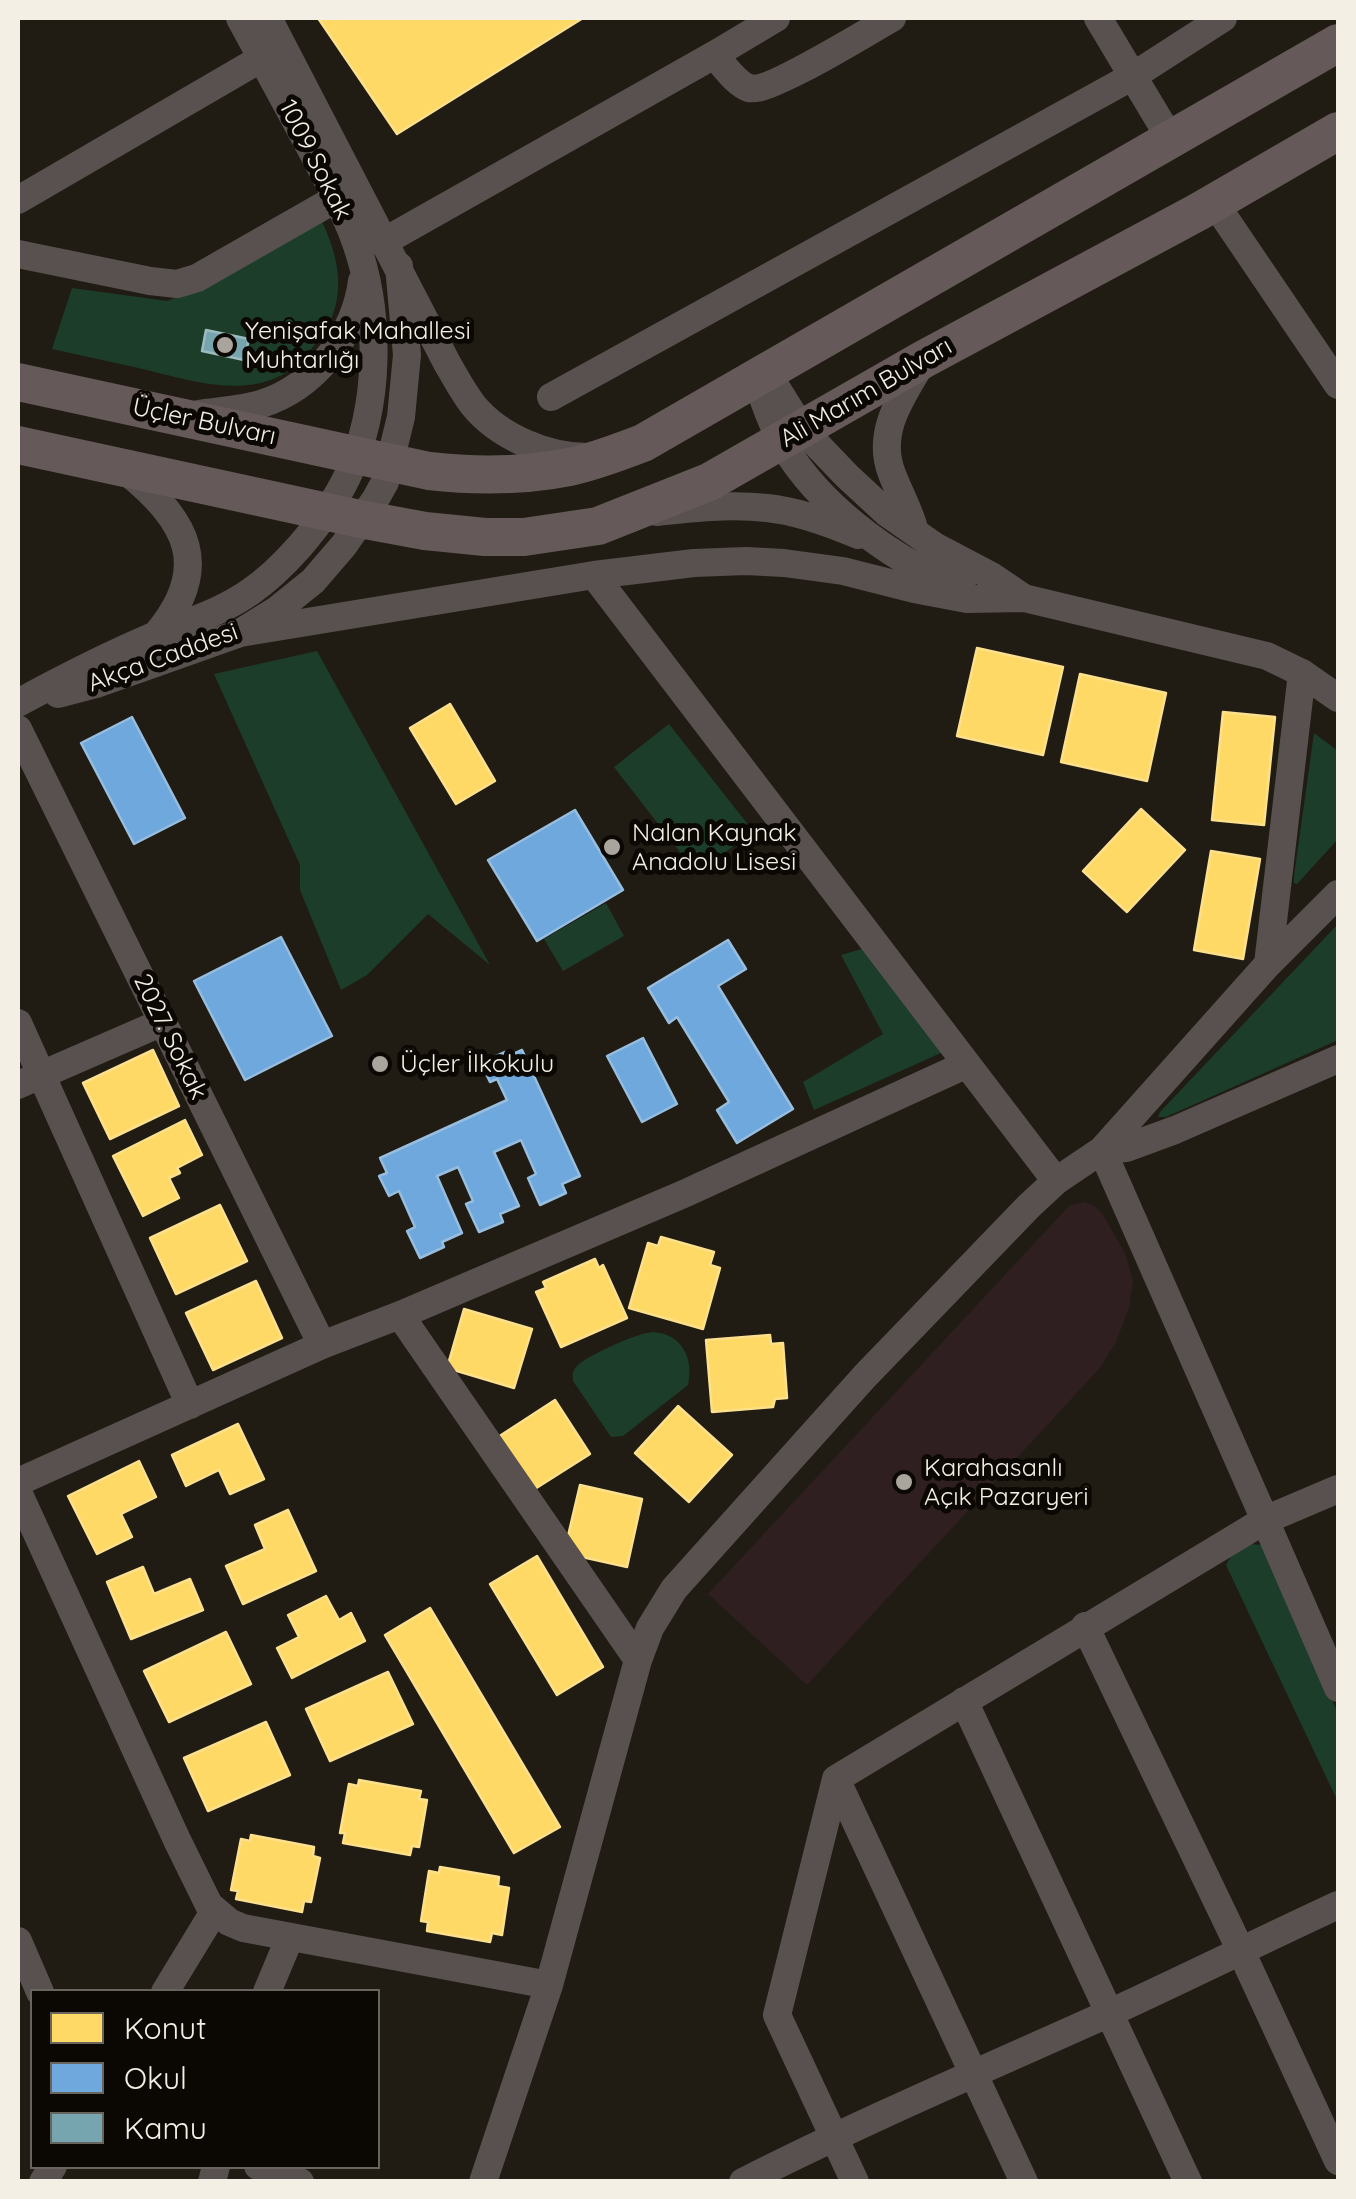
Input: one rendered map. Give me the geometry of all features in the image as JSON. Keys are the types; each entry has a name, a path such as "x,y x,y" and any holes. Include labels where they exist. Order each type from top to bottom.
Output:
{"main road":[{"path":"373,459 429,471 485,474 568,467 643,443 1338,43"},
{"name":"Ali Marım Bulvarı","path":"343,516 424,531 505,537 598,526 634,513 709,482 924,358 1338,132"},
{"name":"Üçler Bulvarı","path":"18,382 373,459"},
{"path":"18,445 343,516"}],"street":[{"name":"1009 Sokak","path":"240,18 336,198 358,249 372,310 368,407 373,459"},
{"name":"1009 Sokak","path":"268,18 472,404 489,421 530,445 579,457 606,457"},
{"path":"182,417 262,404 306,380 321,367 353,315 362,282 358,249 392,253 776,18"},
{"path":"714,55 745,88 759,89 892,18"},
{"path":"1098,18 1172,140"},
{"path":"551,398 1133,76 1223,18"},
{"path":"18,200 262,58"},
{"path":"18,254 178,284 197,278 336,198"},
{"path":"1214,202 1336,376"},
{"name":"Akça Caddesi","path":"18,704 96,684 240,633 313,581 344,545 343,516 376,500 385,482 373,459 401,417 407,355 392,253"},
{"path":"915,532 891,472 886,439 893,414 924,358"},
{"path":"762,376 792,435 887,513 936,547 993,576 1011,598"},
{"path":"792,435 790,456 818,490 884,546 942,580 1267,656 1338,698"},
{"path":"120,466 172,517 188,558 180,602 156,635"},
{"path":"634,513 707,507 768,508 801,514 884,546"},
{"path":"18,704 87,666 211,615 255,589 343,516"},
{"path":"240,633 594,575 694,563 784,563 843,571 967,599 1011,598"},
{"path":"594,575 1056,1182"},
{"path":"1268,964 1302,674"},
{"name":"2027. Sokak","path":"18,729 322,1346"},
{"path":"483,2182 549,1985 638,1660 650,1628 674,1588 865,1376 1029,1206 1102,1150 1268,964 1338,894"},
{"path":"30,1080 163,1022"},
{"path":"18,1023 30,1080 190,1405"},
{"path":"1102,1150 1126,1148 1175,1130 1338,1060"},
{"path":"18,1482 322,1346 688,1192 965,1064"},
{"path":"1102,1150 1338,1688"},
{"path":"400,1315 638,1660"},
{"path":"855,2182 777,2016 836,1778 1265,1520 1338,1489"},
{"path":"18,1492 208,1905 243,1928 549,1985"},
{"path":"1085,1626 1338,2161"},
{"path":"964,1700 1188,2182"},
{"path":"836,1778 1024,2182"},
{"path":"753,2179 834,2136 1108,2014 1338,1905"},
{"path":"167,1989 215,1910"},
{"path":"267,1989 290,1936"},
{"path":"18,1940 39,1989"},
{"path":"266,2169 300,2182"}],"shaded area":[{"name":"Karahasanlı Açık Pazaryeri","path":"1084,1202 1102,1213 1125,1253 1133,1281 1129,1308 1115,1344 1099,1369 807,1685 708,1594 1070,1205"}],"green space":[{"path":"322,222 336,263 336,305 324,332 307,354 287,372 270,380 216,385 52,349 72,288 167,301"},
{"path":"317,651 490,965 428,914 367,975 341,990 300,890 300,865 214,674"},
{"path":"669,724 753,831 697,874 614,767"},
{"path":"1314,733 1338,751 1338,839 1297,884 1294,876"},
{"path":"606,903 624,936 563,971 544,939"},
{"path":"1338,924 1338,1040 1166,1117 1158,1117 1160,1112"},
{"path":"865,948 943,1052 814,1110 803,1082 883,1034 841,955"},
{"path":"653,1332 672,1337 684,1349 689,1366 688,1385 623,1436 611,1437 573,1381 573,1372 583,1361 602,1351"},
{"path":"1250,1544 1262,1545 1338,1713 1338,1802 1226,1565 1234,1551"}],"building: Konut":[{"path":"318,18 583,18 397,134"},
{"path":"977,648 1063,667 1043,755 957,736"},
{"path":"1080,674 1166,693 1147,781 1061,762"},
{"path":"450,704 495,781 456,804 410,728"},
{"path":"1223,712 1275,717 1264,825 1212,820"},
{"path":"1141,809 1185,850 1127,912 1083,871"},
{"path":"1211,851 1260,859 1243,959 1194,950"},
{"path":"153,1050 179,1106 110,1139 83,1083"},
{"path":"185,1120 202,1155 177,1168 180,1173 169,1178 179,1198 143,1216 113,1156"},
{"path":"220,1205 247,1261 176,1294 150,1238"},
{"path":"661,1237 714,1252 710,1265 720,1268 703,1329 629,1308 648,1243 658,1246"},
{"path":"595,1259 599,1268 603,1265 627,1318 561,1347 536,1292 546,1288 543,1282"},
{"path":"256,1281 282,1338 213,1370 186,1313"},
{"path":"464,1309 532,1329 514,1388 447,1368"},
{"path":"770,1335 771,1344 783,1343 787,1398 775,1399 773,1407 712,1412 706,1340"},
{"path":"555,1400 590,1454 530,1492 495,1439"},
{"path":"678,1406 732,1455 689,1502 635,1453"},
{"path":"238,1424 264,1479 230,1494 219,1470 186,1486 172,1455"},
{"path":"139,1461 156,1497 121,1514 132,1537 97,1554 68,1496"},
{"path":"580,1485 642,1499 627,1567 564,1553"},
{"path":"288,1510 316,1571 243,1604 226,1566 265,1549 255,1525"},
{"path":"537,1556 603,1667 557,1695 490,1584"},
{"path":"143,1567 154,1594 190,1579 203,1610 131,1639 107,1582"},
{"path":"326,1596 339,1620 351,1613 365,1641 292,1678 277,1648 299,1637 288,1615"},
{"path":"430,1608 560,1827 514,1853 385,1635"},
{"path":"226,1632 251,1684 169,1722 144,1671"},
{"path":"388,1672 413,1724 330,1761 306,1709"},
{"path":"266,1722 290,1775 208,1811 184,1758"},
{"path":"359,1780 421,1791 419,1799 427,1800 419,1847 412,1846 410,1855 343,1843 345,1833 340,1833 349,1784 358,1786"},
{"path":"251,1835 314,1847 313,1856 320,1858 311,1902 304,1901 302,1912 236,1899 238,1891 231,1890 241,1839 250,1841"},
{"path":"440,1867 499,1877 498,1886 509,1888 502,1935 492,1933 490,1942 427,1931 428,1922 421,1921 429,1871 439,1873"}],"building: Okul":[{"path":"132,717 185,818 134,844 81,743"},
{"path":"575,810 623,890 537,941 488,860"},
{"path":"281,937 332,1036 245,1080 194,981"},
{"path":"728,940 746,969 718,986 793,1109 737,1143 717,1110 729,1102 677,1017 669,1023 648,988"},
{"path":"643,1038 677,1104 642,1122 607,1056"},
{"path":"522,1050 580,1176 562,1184 566,1193 540,1205 528,1178 536,1174 521,1140 494,1152 519,1206 500,1214 503,1222 479,1232 466,1204 473,1201 458,1167 437,1176 462,1233 420,1258 407,1231 415,1227 399,1191 389,1196 379,1176 387,1173 380,1158 507,1100 497,1079 490,1082 481,1063 505,1052 507,1057"}],"building: Kamu":[{"name":"Yenişafak Mahallesi Muhtarlığı","path":"206,330 249,339 244,360 202,351"}],"place":[{"name":"Yenişafak Mahallesi Muhtarlığı","path":"225,345"},
{"name":"Nalan Kaynak Anadolu Lisesi","path":"612,847"},
{"name":"Üçler İlkokulu","path":"380,1064"},
{"name":"Karahasanlı Açık Pazaryeri","path":"904,1482"}]}
